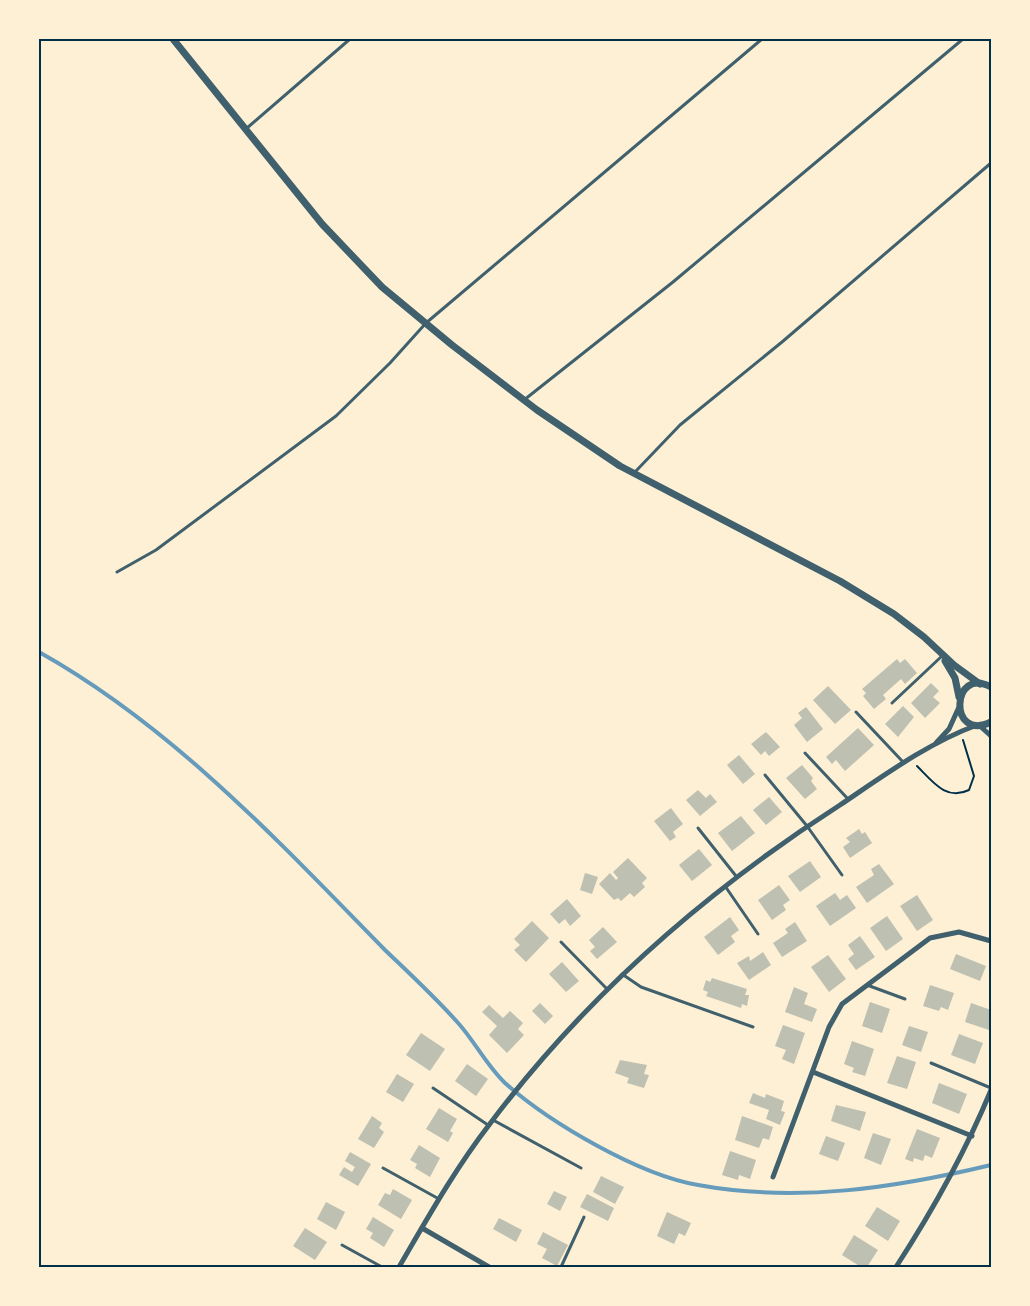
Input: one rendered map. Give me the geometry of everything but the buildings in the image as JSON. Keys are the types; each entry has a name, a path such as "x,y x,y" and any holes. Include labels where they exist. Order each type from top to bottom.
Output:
{"street":[{"path":"173,39 346,251 382,287 426,323 524,400 634,474 868,598 911,626 941,655 986,685"},
{"path":"941,655 955,678 959,704 967,721 979,725 991,736"},
{"path":"933,747 949,729 967,688 986,685"},
{"path":"399,1267 439,1199 491,1122 549,1050 622,974 724,885 807,826 933,747 961,732 991,722"},
{"path":"773,1178 836,1014 842,1004 921,944 940,935 959,932 991,941"},
{"path":"813,1072 972,1136"},
{"path":"896,1267 932,1212 972,1136 991,1089"},
{"path":"422,1228 489,1267"}],"lane":[{"path":"246,129 350,39"},
{"path":"117,572 156,550 336,416 390,363 426,323 762,39"},
{"path":"524,400 673,282 963,39"},
{"path":"634,474 680,425 782,342 991,163"},
{"path":"892,703 941,655"},
{"path":"856,712 908,762"},
{"path":"805,753 848,799"},
{"path":"765,775 807,826 842,875"},
{"path":"698,828 736,876"},
{"path":"724,885 758,934"},
{"path":"561,942 607,989"},
{"path":"622,974 641,987 753,1027"},
{"path":"866,985 905,999"},
{"path":"932,1063 991,1089"},
{"path":"433,1088 491,1122 581,1168"},
{"path":"383,1168 439,1199"},
{"path":"561,1267 584,1217"},
{"path":"342,1245 382,1267"}],"path":[{"path":"908,762 942,790 954,795 969,790 974,776 961,732"}],"waterway":[{"path":"39,652 88,682 135,715 222,789 305,868 441,1005 465,1031 505,1083 546,1114 596,1145 623,1159 675,1179 698,1185 772,1193 809,1193 882,1186 991,1165"}]}
